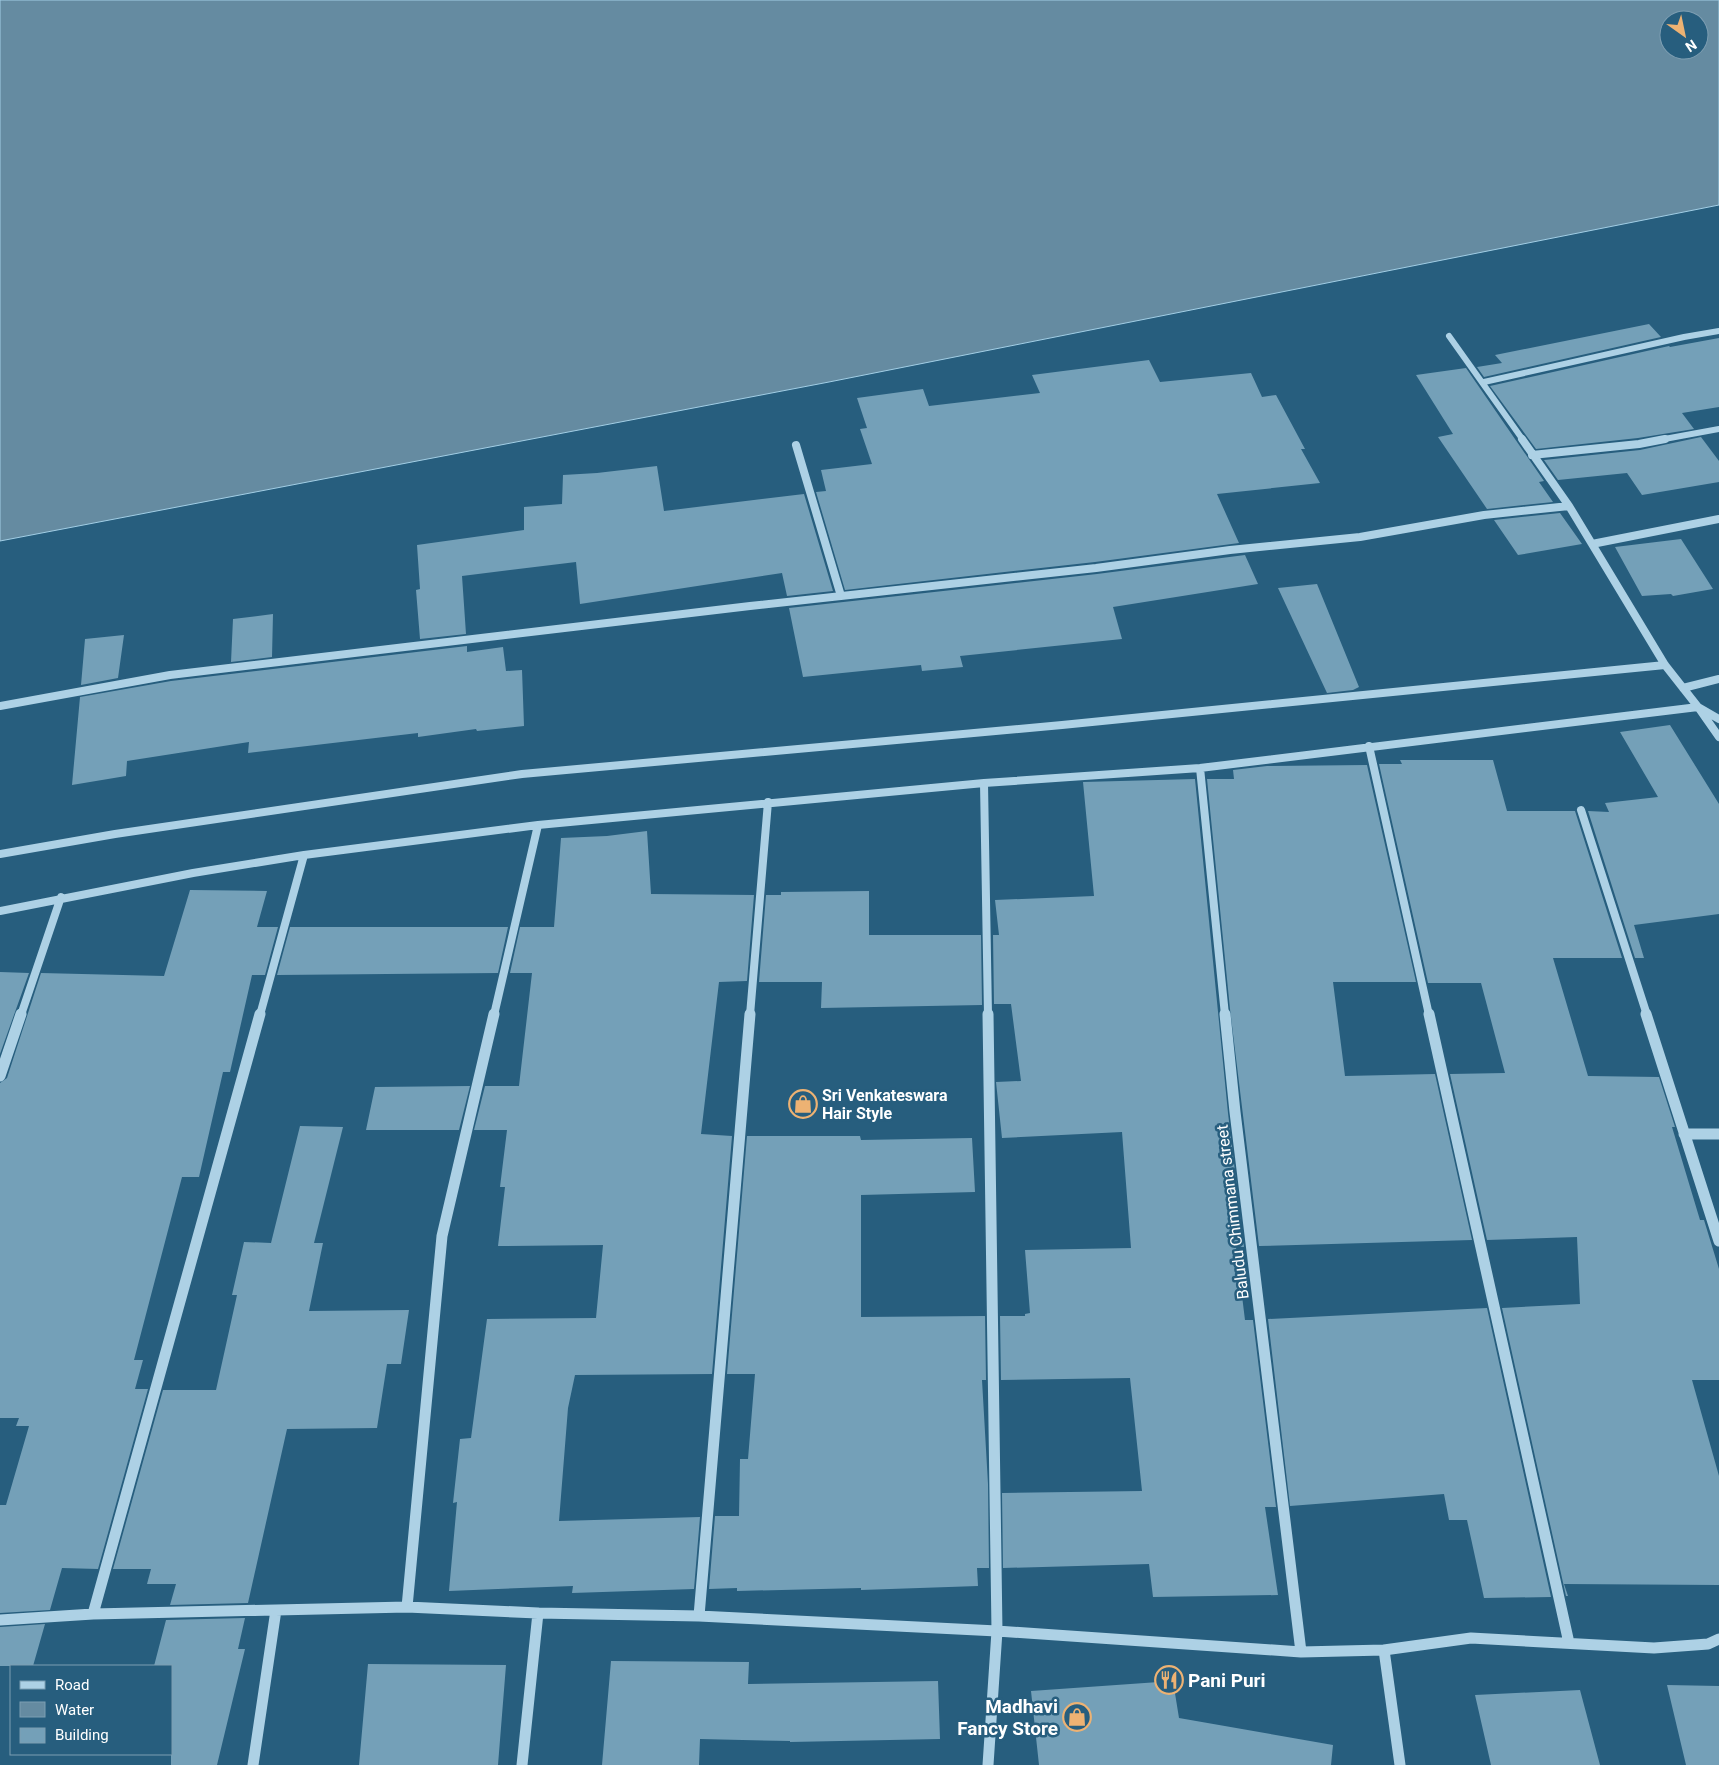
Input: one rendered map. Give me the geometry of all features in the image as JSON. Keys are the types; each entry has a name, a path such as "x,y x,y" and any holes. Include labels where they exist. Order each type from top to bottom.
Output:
{"street":[{"path":"1484,382 1684,337 1719,331"},
{"path":"1449,336 1484,382 1532,456 1569,506 1665,666 1698,707 1719,738"},
{"path":"1532,456 1639,444 1719,429"},
{"path":"796,445 841,596"},
{"path":"0,706 170,675 1096,568 1230,550 1360,537 1484,515 1569,506"},
{"path":"1592,544 1719,519"},
{"path":"0,854 115,834 522,774 1062,725 1665,666"},
{"path":"1683,688 1719,679"},
{"path":"0,911 61,897 193,872 304,855 538,825 984,783 1200,768 1698,707 1719,719"},
{"path":"1369,746 1569,1643"},
{"name":"Baludu Chimmana street","path":"1200,768 1235,1112 1301,1652"},
{"path":"984,783 997,1631 988,1765"},
{"path":"699,1616 768,802"},
{"path":"1581,810 1719,1241"},
{"path":"407,1607 442,1236 538,825"},
{"path":"93,1614 304,855"},
{"path":"0,1076 61,897"},
{"path":"1684,1134 1719,1134"},
{"path":"0,1620 93,1614 407,1607 699,1616 997,1631 1301,1652 1384,1650 1471,1638 1654,1648 1708,1644 1719,1640"},
{"path":"253,1765 276,1610"},
{"path":"522,1765 538,1612"},
{"path":"1384,1650 1400,1765"}],"water":[{"path":"0,0 1719,0 1719,205 829,382 0,541"}],"building":[{"path":"1649,324 1661,337 1484,377 1477,367 1502,363 1495,355"},
{"path":"1719,338 1719,407 1682,413 1694,429 1638,438 1536,449 1490,386 1669,346"},
{"path":"1149,360 1160,382 1251,373 1262,397 1276,395 1305,449 1301,449 1320,483 1217,494 1239,543 1095,562 845,590 816,492 826,491 821,470 872,464 860,429 867,428 857,398 923,389 929,406 1040,393 1032,375"},
{"path":"1466,368 1544,481 1539,482 1553,502 1487,509 1438,437 1453,434 1416,375"},
{"path":"1701,437 1719,461 1719,482 1642,495 1627,473 1558,480 1544,460 1640,450"},
{"path":"657,466 664,511 804,494 833,591 787,596 782,573 580,604 576,562 462,576 466,634 420,639 416,590 420,589 417,545 524,530 524,507 562,504 563,475"},
{"path":"1560,513 1582,544 1518,555 1494,520"},
{"path":"1681,539 1713,589 1673,596 1671,594 1642,596 1615,547"},
{"path":"1245,555 1258,584 1113,607 1122,639 960,656 963,667 922,671 921,665 803,677 789,608 1097,574"},
{"path":"1317,584 1359,687 1353,690 1327,693 1278,588"},
{"path":"273,614 272,657 231,662 233,619"},
{"path":"124,635 118,678 81,685 85,639"},
{"path":"467,646 467,652 503,647 506,671 522,670 524,726 477,731 476,729 418,737 418,733 248,753 249,742 127,761 126,776 72,785 80,697 171,681"},
{"path":"1670,725 1719,804 1719,914 1634,925 1644,958 1635,958 1588,811 1609,812 1605,803 1658,797 1620,732"},
{"path":"1400,760 1493,760 1507,811 1575,811 1622,958 1553,958 1588,1076 1659,1077 1675,1127 1672,1127 1700,1220 1704,1220 1719,1269 1719,1380 1692,1380 1719,1476 1719,1585 1564,1584 1568,1596 1566,1596 1502,1308 1580,1304 1577,1237 1487,1240 1450,1074 1505,1073 1481,983 1428,983 1379,764 1402,764"},
{"path":"1367,765 1416,982 1333,982 1345,1076 1435,1074 1472,1240 1259,1246 1230,1009 1207,779 1234,779 1233,770 1267,766"},
{"path":"1195,779 1228,1113 1244,1247 1236,1247 1245,1320 1253,1320 1276,1507 1265,1507 1278,1595 1153,1597 1149,1564 1003,1568 1002,1493 1142,1491 1130,1378 1001,1380 1000,1316 1025,1316 1025,1314 1030,1313 1025,1250 1131,1248 1122,1132 1002,1138 996,1082 1021,1081 1011,1004 994,1004 993,935 999,935 995,900 1094,896 1083,782"},
{"path":"647,831 651,894 754,895 747,981 719,982 701,1134 732,1136 712,1374 575,1375 568,1408 559,1521 700,1517 694,1589 572,1593 573,1586 449,1591 457,1502 453,1503 460,1439 471,1438 487,1319 596,1318 603,1245 498,1246 505,1187 500,1187 507,1130 474,1130 485,1086 519,1086 532,973 510,973 520,927 554,927 561,838 607,836"},
{"path":"190,890 267,891 257,927 278,927 265,975 252,975 230,1072 223,1072 199,1177 182,1177 134,1360 143,1360 135,1389 148,1389 98,1569 62,1568 50,1610 0,1613 0,1505 6,1505 29,1426 16,1426 19,1418 0,1418 0,1083 7,1078 41,973 164,976"},
{"path":"869,891 869,935 981,935 982,1005 821,1008 822,982 759,982 766,895 781,895 781,892"},
{"path":"290,927 508,927 498,973 277,975"},
{"path":"0,972 29,973 0,1054"},
{"path":"470,1086 459,1130 366,1130 375,1087"},
{"path":"300,1126 343,1127 314,1243 323,1243 309,1311 409,1310 401,1364 387,1364 377,1428 287,1429 248,1603 170,1605 176,1584 147,1584 151,1569 113,1569 163,1390 216,1390 237,1295 232,1295 244,1242 271,1243"},
{"path":"747,1136 860,1136 861,1140 972,1138 975,1192 861,1195 861,1317 985,1316 986,1380 982,1380 988,1484 989,1568 977,1568 978,1586 861,1590 861,1588 737,1591 737,1588 709,1589 715,1516 739,1516 740,1459 748,1459 755,1374 727,1374"},
{"path":"1487,1308 1551,1597 1484,1598 1467,1520 1449,1520 1444,1494 1290,1506 1268,1319"},
{"path":"245,1618 238,1649 245,1649 217,1765 171,1765 172,1665 154,1665 166,1620"},
{"path":"45,1624 33,1665 0,1666 0,1627"},
{"path":"611,1661 749,1662 748,1684 938,1681 940,1739 790,1742 700,1739 699,1765 602,1765"},
{"path":"368,1664 506,1665 498,1765 359,1765"},
{"path":"1173,1681 1179,1718 1333,1745 1331,1765 1039,1765 1031,1691"},
{"path":"1667,1685 1719,1686 1719,1765 1686,1765"},
{"path":"1580,1690 1600,1765 1491,1765 1475,1695"}],"place":[{"name":"Sri Venkateswara Hair Style","path":"803,1104"},
{"name":"Pani Puri","path":"1169,1680"},
{"name":"Madhavi Fancy Store","path":"1077,1717"}]}
